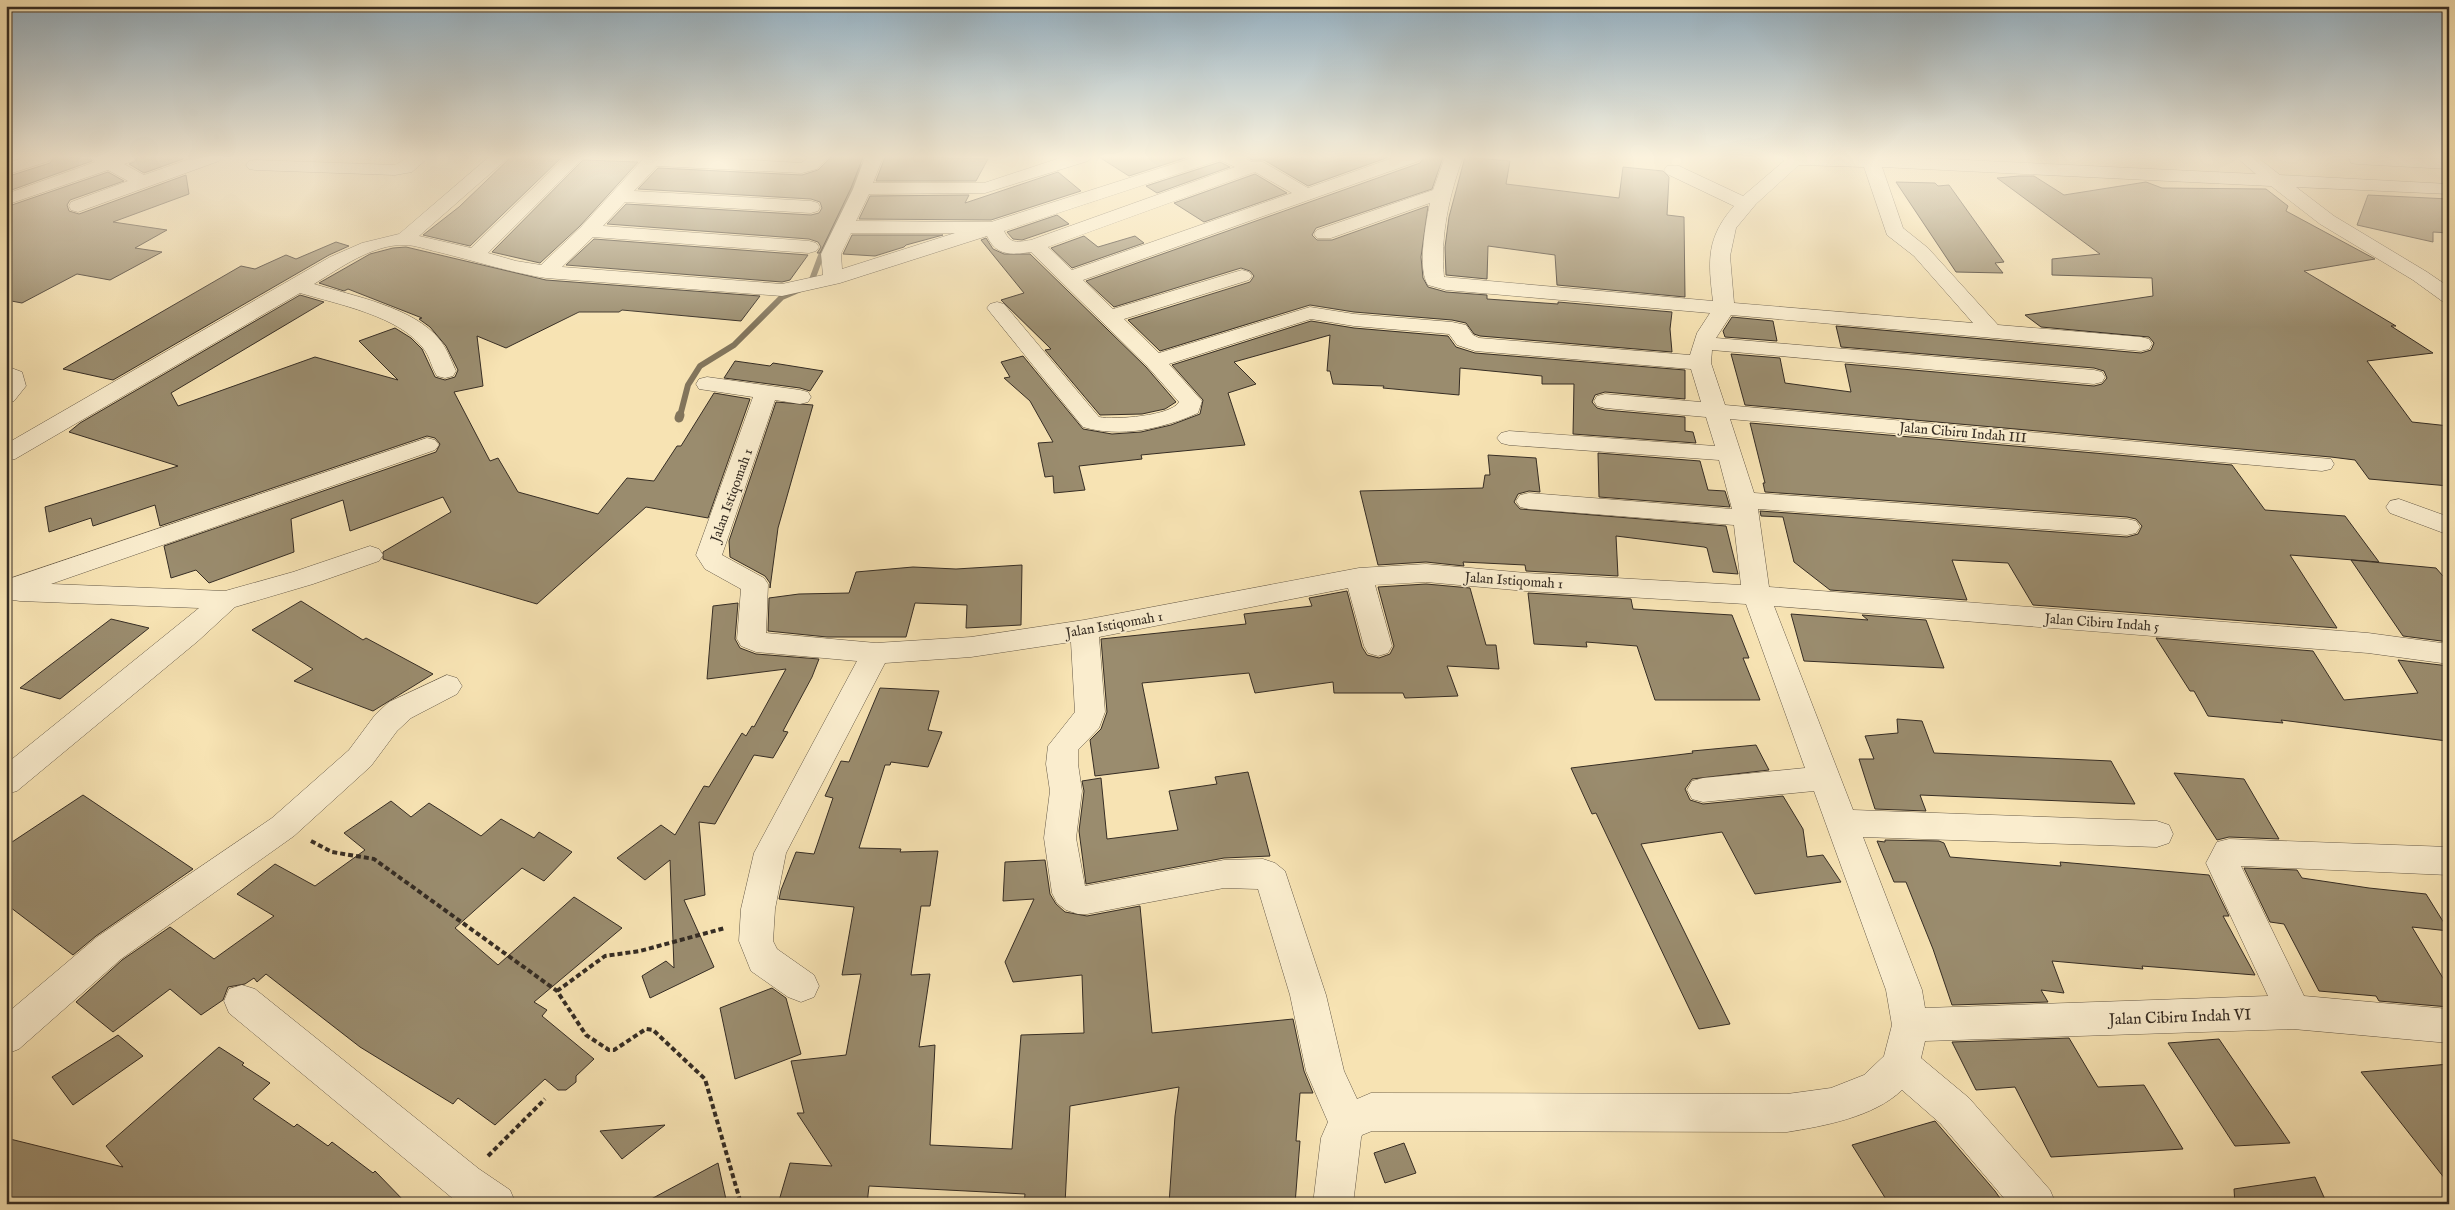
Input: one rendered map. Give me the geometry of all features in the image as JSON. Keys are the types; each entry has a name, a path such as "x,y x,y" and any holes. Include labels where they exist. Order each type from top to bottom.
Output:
{"street":[{"path":"405,239 435,213"},
{"path":"475,255 517,213"},
{"path":"546,272 605,213"},
{"path":"833,279 831,254 851,213"},
{"path":"6,454 299,286 348,254 378,242 405,239 475,255 513,267 546,272 770,290 793,289 833,279 1038,213"},
{"path":"993,228 1000,244 1011,249 1035,245 1124,213"},
{"path":"1069,278 1251,213"},
{"path":"1324,234 1383,213"},
{"path":"1437,213 1433,276 1435,281 1446,284 2141,344"},
{"path":"1347,1122 1371,1112 1787,1112 1831,1106 1877,1088 1901,1065 1910,1026 1904,990 1756,595 1746,509 1731,454 1715,409 1702,353 1706,332 1725,308 1720,259 1726,229 1740,213"},
{"path":"1888,213 1894,231 1921,252 1992,332"},
{"path":"2318,213 2449,296"},
{"path":"845,226 993,228"},
{"path":"588,231 809,247"},
{"path":"997,308 1051,371 1087,419 1095,424 1131,424 1175,414 1190,408 1191,401 1155,361 1035,245"},
{"path":"1110,317 1242,276"},
{"path":"299,286 338,296 415,328 433,345 445,370"},
{"path":"1155,361 1310,314 1354,320 1452,328 1458,330 1465,340 1476,344 1702,353 2094,377"},
{"path":"6,373 14,377 15,386 6,396"},
{"path":"707,384 766,394 800,397"},
{"name":"Jalan Istiqomah 1","path":"766,394 709,555 711,559 755,586 751,640 754,641 876,653 971,647 1084,630 1359,577 1426,573 1526,582 1756,595"},
{"name":"Jalan Cibiru Indah III","path":"1605,400 2322,464"},
{"path":"1510,438 1731,454"},
{"path":"6,591 427,445"},
{"path":"1529,500 2127,527"},
{"path":"2399,507 2449,527"},
{"path":"6,591 225,600 303,578 370,554"},
{"path":"1359,577 1378,646"},
{"name":"Jalan Cibiru Indah 5","path":"1756,595 2368,643 2449,654"},
{"path":"6,782 188,634 225,600"},
{"path":"1084,630 1090,712 1088,720 1063,746 1062,759 1066,791 1060,838 1069,893 1078,900 1087,900 1245,872 1263,873 1273,881 1308,995 1325,1071 1347,1122 1341,1138 1334,1204"},
{"path":"801,986 764,960 756,941 757,919 770,853 876,653"},
{"path":"6,1037 109,948 282,827 360,758 386,723 400,710 447,686"},
{"path":"1703,790 1823,778"},
{"path":"1840,823 2158,834"},
{"path":"2293,1012 2223,863 2229,852 2449,860"},
{"path":"242,1001 464,1181 496,1204"},
{"name":"Jalan Cibiru Indah VI","path":"1910,1026 2293,1012 2449,1026"},
{"path":"1901,1065 1955,1111 2036,1204"}],"path":[{"path":"282,827 332,852 374,859 557,991 586,1035 609,1050 614,1050 650,1029 706,1079 741,1204"},
{"path":"557,991 605,956 640,951 757,919"},
{"path":"464,1181 545,1099"}],"building":[{"path":"6,213 136,213 113,222 167,230 135,248 162,252 110,280 77,274 22,303 6,300"},
{"path":"451,213 504,213 470,246 423,235"},
{"path":"530,213 591,213 540,263 492,252"},
{"path":"617,213 811,215 839,213 820,253 817,253 821,247 818,242 809,239 607,224"},
{"path":"862,213 1011,213 991,220 859,219"},
{"path":"1191,213 1228,213 1204,222"},
{"path":"1277,213 1359,213 1316,228 1312,235 1317,240 1332,240 1407,213 1427,213 1421,257 1423,278 1428,287 1446,292 1487,295 1487,299 1558,304 1558,302 1672,312 1670,329 1672,352 1480,336 1474,334 1466,323 1452,320 1354,312 1310,305 1160,351 1128,320 1250,282 1254,276 1250,271 1241,268 1114,307 1086,281"},
{"path":"1450,213 1667,213 1667,215 1684,217 1685,297 1557,285 1555,255 1488,246 1487,279 1446,275 1445,247"},
{"path":"1917,213 1969,213 2004,262 1995,263 2003,273 1956,272"},
{"path":"2045,213 2291,213 2375,259 2304,271 2396,326 2391,326 2433,353 2367,361 2412,422 2449,426 2449,486 2369,479 2355,460 2331,457 1745,405 1731,354 1780,358 1785,383 1851,392 1845,364 2094,386 2102,384 2107,378 2104,371 2094,368 1841,347 1836,326 2141,353 2151,350 2154,343 2149,337 2041,327 2025,315 2153,296 2152,278 2052,275 2052,259 2100,254"},
{"path":"2361,213 2449,213 2449,233 2433,232 2433,242 2357,225"},
{"path":"1057,215 1069,224 1022,240 1013,239 1007,232"},
{"path":"852,235 943,235 875,256 843,254"},
{"path":"1084,236 1098,247 1135,236 1144,243 1072,268 1051,248"},
{"path":"986,238 993,249 1004,254 1030,254 1146,367 1176,402 1165,409 1142,414 1100,415 1045,350 1051,349 1001,300 1024,293 981,240"},
{"path":"594,239 808,255 790,280 782,282 566,265"},
{"path":"336,242 349,246 329,255 113,380 63,369 241,266 255,269 286,255 296,259"},
{"path":"406,247 546,280 760,296 741,321 622,310 619,312 579,312 506,348 477,336 483,386 454,392 490,461 498,458 518,492 598,514 627,478 654,481 677,446 681,446 714,393 750,399 708,518 646,507 537,604 383,559 383,552 451,512 443,497 350,531 343,500 291,519 294,552 209,583 196,570 171,578 164,546 436,452 440,444 435,438 427,436 160,526 155,505 93,526 91,518 49,532 45,507 178,466 69,432 80,423 300,295 324,302 171,393 178,406 315,357 398,380 359,341 395,328 411,338 422,349 435,377 445,380 455,377 458,370 446,346 430,327 419,319 422,318 348,289 344,291 319,283 370,254"},
{"path":"1732,317 1773,321 1777,341 1725,337 1723,331"},
{"path":"1311,321 1354,328 1448,336 1456,347 1475,353 1685,370 1685,399 1605,392 1595,395 1592,402 1597,408 1605,410 1685,417 1685,431 1693,432 1696,443 1573,434 1574,384 1542,384 1542,376 1460,368 1459,395 1383,388 1384,386 1333,384 1330,371 1327,371 1330,335 1234,362 1256,384 1228,393 1245,445 1141,455 1142,459 1079,466 1085,490 1054,493 1053,476 1045,477 1038,443 1053,442 1030,401 1004,378 1010,377 1001,362 1023,356 1083,429 1112,434 1141,432 1171,425 1200,414 1203,400 1172,365"},
{"path":"735,361 770,366 773,363 823,371 810,391 724,378"},
{"path":"776,402 813,405 778,528 770,588 770,583 765,576 730,557 729,541"},
{"path":"1750,423 2232,465 2265,510 2345,516 2379,562 2290,555 2337,628 2033,605 2008,563 1952,560 1967,600 1830,590 1794,562 1783,517 1761,516 1760,511 2127,537 2138,534 2142,526 2136,519 2127,517 1765,492 1763,483 1765,483"},
{"path":"1598,453 1700,461 1708,490 1725,491 1730,507 1599,497"},
{"path":"1488,455 1536,458 1540,492 1529,491 1518,494 1514,502 1520,509 1726,526 1738,574 1713,572 1707,548 1704,547 1616,536 1618,576 1526,571 1525,565 1463,562 1464,566 1426,562 1378,565 1360,491 1483,488 1485,475 1490,475"},
{"path":"2351,560 2436,568 2449,583 2449,642 2403,636"},
{"path":"1022,565 1021,625 966,628 967,605 915,603 906,637 827,637 768,631 769,598 799,594 849,593 856,572 913,567 956,569"},
{"path":"1426,584 1470,588 1486,645 1496,645 1499,669 1447,666 1458,696 1405,698 1403,693 1334,693 1333,682 1255,693 1249,673 1142,683 1159,768 1095,776 1090,740 1101,729 1107,712 1101,639 1246,624 1244,614 1312,606 1309,598 1347,591 1362,647 1367,655 1379,658 1390,654 1394,646 1378,587"},
{"path":"1528,593 1631,599 1633,609 1732,615 1749,658 1743,658 1760,700 1655,700 1637,646 1586,642 1587,647 1534,644"},
{"path":"301,601 363,640 366,638 433,674 373,711 294,681 313,669 252,630"},
{"path":"738,603 735,639 740,648 756,654 819,659 812,677 783,731 788,732 773,758 754,755 715,824 699,822 705,895 684,900 714,967 650,998 642,976 666,961 674,968 670,860 645,880 617,858 661,825 675,835 704,786 709,787 742,733 746,736 752,726 754,727 786,669 707,679 713,606"},
{"path":"1791,614 1868,620 1862,615 1926,620 1944,668 1804,661"},
{"path":"111,619 149,628 60,699 20,688"},
{"path":"2156,638 2313,651 2344,700 2418,693 2398,660 2449,666 2449,745 2447,741 2281,720 2283,723 2208,716 2194,691 2190,691"},
{"path":"880,688 939,691 928,730 942,732 928,767 891,762 890,765 885,765 859,848 901,849 900,852 938,851 930,906 921,906 911,975 930,974 919,1047 935,1045 930,1145 1012,1149 1021,1035 1084,1033 1082,975 1013,982 1005,962 1034,899 1003,901 1005,862 1045,860 1050,894 1056,904 1065,912 1087,916 1140,906 1152,1033 1293,1019 1304,1071 1313,1093 1300,1093 1296,1141 1300,1141 1295,1204 1169,1204 1175,1116 1179,1087 1070,1106 1065,1204 1024,1204 1025,1194 869,1186 867,1204 778,1204 790,1163 832,1166 797,1113 804,1113 791,1061 846,1055 861,974 842,975 854,907 779,899 796,852 814,854 833,798 825,796 841,761 849,762"},
{"path":"1897,719 1922,721 1934,753 2111,761 2135,804 1920,795 1926,811 1875,809 1859,759 1874,759 1865,736 1898,733"},
{"path":"1756,745 1769,770 1692,779 1685,789 1690,800 1703,804 1783,796 1803,829 1807,857 1823,855 1841,882 1755,894 1722,832 1641,844 1730,1024 1699,1029 1596,813 1592,814 1571,768 1693,753 1692,751"},
{"path":"1248,772 1270,856 1224,858 1086,884 1079,831 1084,791 1082,781 1101,778 1107,839 1178,830 1169,791 1217,784 1215,777"},
{"path":"2174,773 2244,779 2279,839 2229,837 2217,840"},
{"path":"83,795 193,869 96,936 73,955 6,904 6,846"},
{"path":"391,801 411,817 429,803 481,836 501,819 534,838 539,832 572,852 544,881 522,868 455,928 498,965 574,897 622,928 534,1002 547,1010 542,1016 594,1059 576,1076 576,1082 566,1090 558,1090 545,1079 495,1125 458,1098 453,1104 360,1047 266,974 257,982 254,978 245,984 228,987 223,1000 201,1015 170,989 113,1032 76,1002 122,960 170,927 214,959 274,916 237,894 275,864 315,886 365,850 344,833"},
{"path":"1885,840 1939,841 1944,843 1950,857 2061,866 2060,862 2209,875 2229,916 2223,916 2255,975 2142,966 2143,969 2052,961 2064,993 2041,990 2048,1002 1952,1005 1933,949 1906,882 1894,882 1877,841 1885,842"},
{"path":"2244,868 2297,870 2302,878 2426,894 2449,931 2412,927 2449,988 2449,1007 2379,1001 2376,996 2319,991 2284,924 2270,922"},
{"path":"772,988 786,998 801,1054 735,1079 720,1008"},
{"path":"118,1035 143,1056 73,1105 52,1077"},
{"path":"2069,1038 2098,1087 2144,1085 2183,1149 2051,1157 2015,1087 1976,1090 1952,1042"},
{"path":"2219,1039 2290,1143 2235,1146 2168,1043"},
{"path":"219,1047 270,1083 253,1099 294,1127 297,1124 328,1146 332,1142 373,1173 375,1171 407,1204 6,1204 6,1138 123,1167 106,1146"},
{"path":"2449,1064 2449,1184 2361,1072"},
{"path":"1935,1121 2004,1204 1889,1204 1852,1145"},
{"path":"665,1125 622,1159 600,1131"},
{"path":"1404,1143 1416,1173 1385,1183 1374,1153"},
{"path":"718,1163 727,1204 642,1204"},
{"path":"2315,1177 2327,1204 2235,1204 2234,1189"}],"waterway":[{"path":"680,416 688,385 700,366 734,345 782,297 810,285 840,213"}]}
